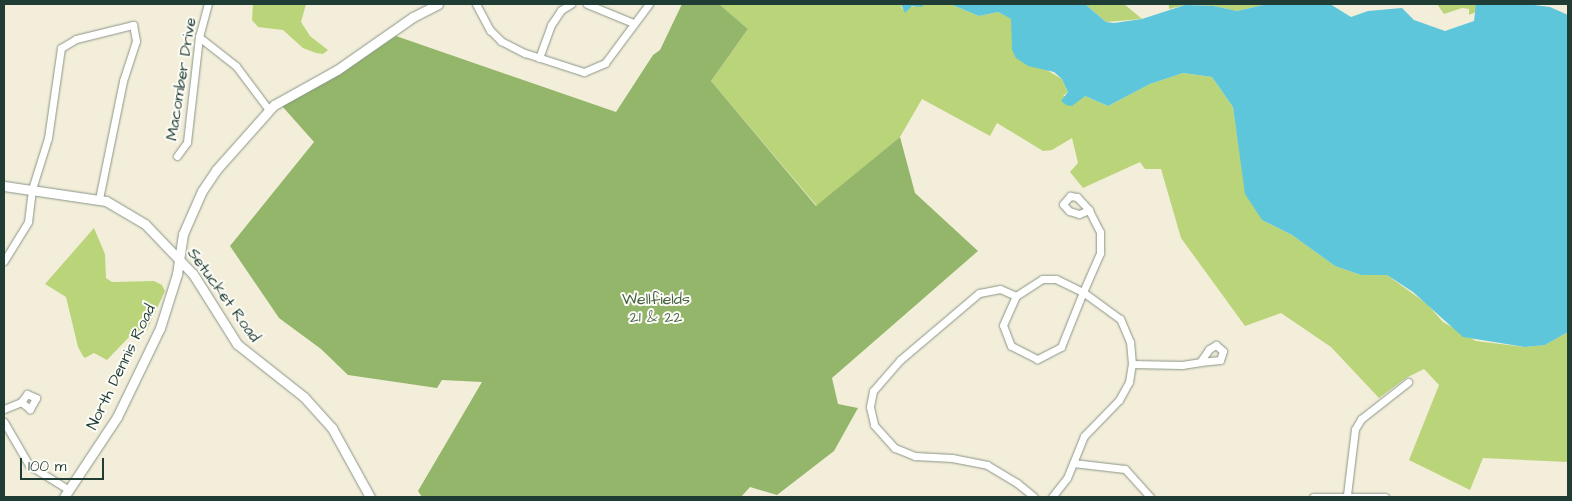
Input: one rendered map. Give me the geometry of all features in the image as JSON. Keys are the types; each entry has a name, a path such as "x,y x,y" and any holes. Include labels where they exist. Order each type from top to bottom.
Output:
{"main road":[{"name":"North Dennis Road","path":"67,494 117,417 160,328 177,274 178,257 184,234 202,191 239,142 269,110 337,70 413,18 438,4"},
{"name":"Setucket Road","path":"4,186 99,199 140,220 178,257 200,285 237,344 304,397 332,428 370,497"}],"street":[{"name":"Macomber Drive","path":"177,156 188,142 199,37 208,4"},
{"path":"476,4 490,30 501,41 539,58 574,70 592,72 605,63 649,4"},
{"path":"539,58 551,25 561,10 571,4"},
{"path":"587,4 633,23"},
{"path":"4,261 26,226 32,189 48,138 62,48 65,42 133,25 136,35 121,90 99,199"},
{"path":"199,37 236,66 269,110"},
{"path":"1052,497 1067,478 1084,436 1122,395 1132,364 1130,342 1120,319 1083,292 1056,280 1042,279 1016,296 1004,319 1004,334 1017,351 1038,359 1061,347 1083,292 1100,253 1100,232 1089,210"},
{"path":"1016,296 1000,289 979,294 900,360 873,391 870,406 879,432 900,451 916,456 952,458 987,465 1017,483 1034,497"},
{"path":"1132,364 1168,366 1200,362"},
{"path":"1347,495 1355,429 1362,419 1408,382"},
{"path":"4,409 21,402"},
{"path":"4,422 29,465 67,494"},
{"path":"1074,463 1125,469 1150,497"},
{"path":"1313,497 1347,495 1385,497"}],"green space":[{"path":"253,4 306,4 301,22 310,36 328,50 323,54 316,53 303,48 283,30 258,27 252,20"},
{"name":"Wellfields 21 & 22","path":"682,4 719,4 748,29 711,81 816,206 900,137 915,193 978,251 832,378 838,404 858,408 834,451 777,495 750,487 741,497 422,497 418,491 482,382 442,380 437,388 348,375 321,349 279,318 230,246 314,142 282,106 342,73 396,36 616,112 653,55 660,50"},
{"path":"719,4 901,4 902,9 924,4 950,4 979,16 998,12 1012,19 1012,50 1062,79 1068,92 1063,96 1085,96 1108,106 1150,84 1183,73 1212,77 1233,107 1243,174 1262,220 1292,235 1335,266 1361,275 1387,275 1427,304 1443,322 1476,341 1525,347 1545,345 1568,332 1568,462 1483,458 1470,490 1409,460 1439,385 1424,369 1406,378 1379,398 1331,347 1281,313 1245,326 1181,238 1161,169 1145,169 1140,162 1083,188 1070,172 1078,163 1072,138 1052,150 1043,151 997,123 990,136 922,99 900,137 817,206 711,81 748,29"},
{"path":"1085,4 1124,4 1142,19 1106,22"},
{"path":"1169,4 1267,4 1237,11 1214,6 1185,5 1169,9"},
{"path":"1437,4 1476,4 1476,12 1469,15 1469,9 1462,8 1444,14"},
{"path":"94,228 105,254 106,278 112,282 154,281 162,285 165,291 147,330 130,336 107,360 94,353 85,358 83,356 78,347 66,297 45,284"}],"water":[{"path":"901,4 924,4 922,7 912,6 905,13"},
{"path":"950,4 1085,4 1106,22 1114,23 1142,19 1185,5 1214,6 1237,11 1267,4 1330,4 1351,17 1368,11 1402,8 1414,20 1445,31 1474,21 1476,4 1526,4 1550,7 1568,15 1568,332 1545,345 1525,347 1463,337 1413,292 1387,275 1361,275 1335,266 1292,235 1262,220 1245,194 1233,107 1212,77 1183,73 1150,84 1108,106 1085,96 1072,106 1066,105 1061,101 1068,92 1062,79 1054,72 1028,66 1016,58 1012,50 1011,19 998,12 979,16"}]}
